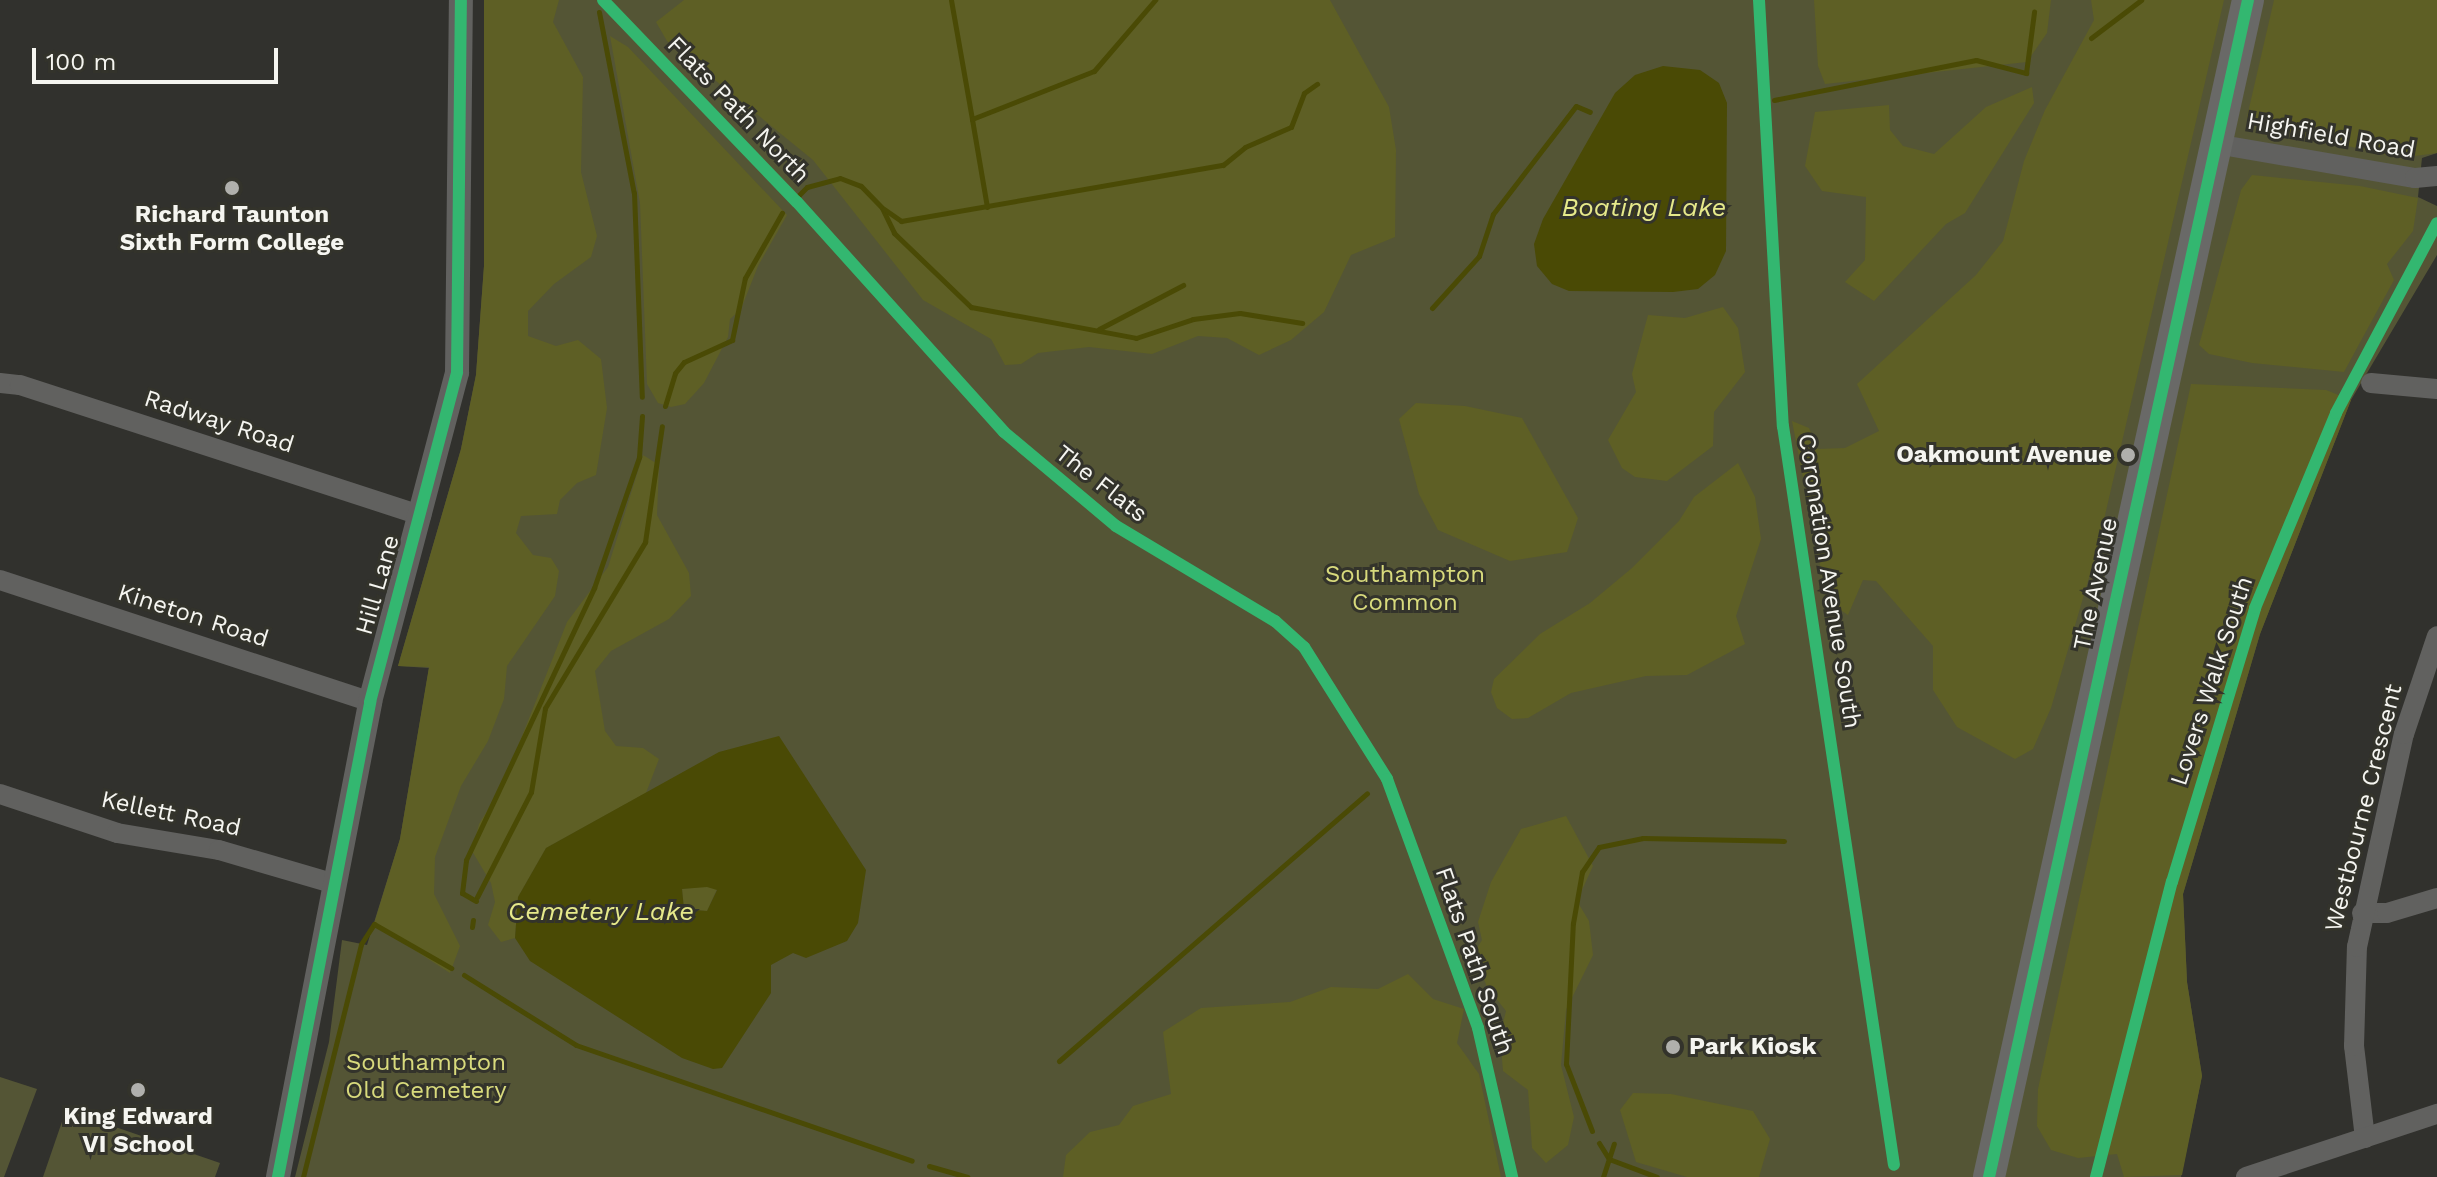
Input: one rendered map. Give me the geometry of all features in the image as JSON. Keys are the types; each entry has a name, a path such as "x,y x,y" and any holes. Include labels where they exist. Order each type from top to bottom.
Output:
{"main road":[{"name":"The Avenue","path":"1989,1177 2248,0"}],"street":[{"name":"Hill Lane","path":"278,1177 305,1050 332,883 370,702 421,515 459,353 461,0"},
{"name":"Highfield Road","path":"2216,144 2415,178 2437,176"},
{"name":"Radway Road","path":"0,383 20,385 421,515"},
{"path":"2371,383 2437,389"},
{"name":"Kineton Road","path":"0,580 370,702"},
{"name":"Westbourne Crescent","path":"2365,1138 2354,1046 2362,913 2404,734 2437,636"},
{"name":"Kellett Road","path":"0,794 117,833 219,850 332,883"},
{"path":"2362,913 2387,913 2437,898"},
{"path":"2246,1177 2437,1114"}],"green space":[{"name":"Southampton Common","path":"484,0 2437,0 2437,153 2422,158 2418,197 2437,206 2437,255 2351,400 2260,634 2183,894 2187,982 2202,1076 2181,1177 295,1177 329,1042 342,940 367,945 400,839 429,668 398,666 461,449 476,375 484,266"},
{"path":"0,1077 37,1089 4,1177 0,1177"},
{"path":"66,1110 220,1163 215,1177 43,1177"}],"shaded area":[{"path":"484,0 559,0 553,22 583,77 581,172 597,236 591,257 554,284 528,311 528,336 556,346 578,340 601,359 607,408 596,475 577,483 560,500 557,514 521,516 516,533 533,555 551,558 559,571 555,596 507,666 504,699 488,741 461,786 435,857 434,894 460,946 450,973 374,924 400,839 429,667 398,666 461,449 476,375 484,266"},
{"path":"684,0 1330,0 1389,107 1396,150 1395,237 1351,255 1324,312 1291,340 1259,355 1227,338 1198,336 1152,354 1089,347 1038,353 1021,364 1005,365 991,339 923,300 813,160 667,41 656,22"},
{"path":"1814,0 2051,0 2047,33 2027,62 1825,84 1818,66"},
{"path":"2091,0 2224,0 2097,550 2051,708 2033,749 2015,759 1957,727 1933,690 1933,646 1876,581 1863,580 1848,615 1827,601 1792,421 1809,428 1818,449 1845,448 1879,431 1857,384 1976,275 2003,241 2024,161 2045,110 2094,20"},
{"path":"2274,0 2437,0 2437,153 2400,158 2252,124 2247,117"},
{"path":"610,36 628,47 787,215 758,266 741,309 730,319 728,337 704,383 685,404 671,407 658,403 647,384 640,203"},
{"path":"2032,87 2034,103 1965,213 1946,224 1874,301 1845,282 1865,260 1866,197 1822,191 1805,166 1815,112 1889,105 1890,130 1903,146 1934,154 1986,107"},
{"path":"2252,175 2360,186 2418,198 2413,231 2387,264 2394,280 2344,372 2252,363 2209,354 2199,345 2241,190"},
{"path":"1723,307 1738,328 1745,372 1714,412 1713,446 1667,481 1635,477 1622,468 1608,440 1636,392 1632,374 1648,315 1685,318"},
{"path":"2191,384 2326,390 2351,400 2260,634 2183,894 2187,982 2202,1076 2182,1175 2124,1177 2117,1154 2078,1158 2051,1150 2037,1126 2038,1089"},
{"path":"1416,403 1465,406 1522,418 1578,518 1567,552 1510,561 1438,530 1419,494 1399,419"},
{"path":"643,455 659,465 657,515 689,573 691,596 669,619 611,651 595,671 605,731 616,746 643,748 659,759 646,793 546,848 518,897 515,938 501,942 488,925 495,902 491,883 472,851 479,824 502,787 567,622 608,567"},
{"path":"1738,463 1755,497 1761,539 1736,616 1745,644 1687,675 1646,676 1571,693 1528,718 1512,719 1497,708 1491,692 1494,679 1540,634 1590,603 1632,568 1679,521 1694,497"},
{"path":"1566,816 1593,866 1577,901 1589,921 1593,955 1566,1010 1561,1065 1574,1117 1568,1145 1546,1163 1532,1148 1528,1090 1503,1071 1500,1035 1506,1011 1487,987 1474,953 1482,940 1478,922 1491,882 1521,829"},
{"path":"707,886 717,889 707,911 684,909 682,889"},
{"path":"1408,974 1433,999 1464,1009 1457,1043 1479,1074 1501,1177 1063,1177 1066,1155 1090,1132 1119,1125 1133,1106 1171,1094 1163,1032 1201,1008 1290,1002 1331,987 1378,989"},
{"path":"1633,1093 1671,1094 1753,1111 1770,1139 1759,1177 1687,1177 1636,1162 1620,1110"}],"water":[{"name":"Boating Lake","path":"1663,66 1700,70 1719,83 1727,103 1726,251 1715,275 1698,289 1673,292 1569,291 1552,284 1537,266 1534,244 1543,219 1615,93 1635,75"},
{"name":"Cemetery Lake","path":"779,736 866,870 858,923 847,941 806,958 793,953 771,965 771,993 722,1068 713,1069 682,1058 530,961 515,938 518,897 546,848 719,752","holes":["707,887 717,890 707,911 684,909 682,889"]}],"waterway":[{"path":"951,0 972,119"},
{"path":"987,207 972,119 1094,71 1155,0"},
{"path":"2091,38 2141,0"},
{"path":"599,12 634,193 642,397"},
{"path":"1774,100 1976,60 2026,73 2034,12"},
{"path":"884,209 901,221 1223,165 1245,147 1291,127 1304,93 1317,84"},
{"path":"1432,308 1479,256 1493,214 1576,106 1590,112"},
{"path":"797,197 807,187 840,178 861,186 882,208 894,233 971,307 1136,338 1193,319 1240,313 1302,323"},
{"path":"665,406 675,373 684,362 732,340 745,278 782,213"},
{"path":"1099,329 1183,285"},
{"path":"476,901 462,893 466,860 594,588 639,457 642,416"},
{"path":"477,897 531,792 545,708 645,542 662,426"},
{"path":"1059,1061 1367,793"},
{"path":"1592,1131 1566,1064 1573,923 1582,872 1599,847 1643,838 1784,841"},
{"path":"472,927 473,920"},
{"path":"303,1177 361,944 374,924 451,968"},
{"path":"464,975 576,1045 912,1161"},
{"path":"1599,1143 1609,1159 1657,1177"},
{"path":"1603,1177 1614,1144"},
{"path":"929,1166 967,1177"}],"cycle path":[{"path":"278,1177 370,702 457,372 461,0"},
{"name":"Flats Path North","path":"603,0 797,202 1004,432 1116,526 1275,621 1304,647 1387,779 1478,1028 1512,1177"},
{"name":"Coronation Avenue South","path":"1759,0 1783,426 1894,1165"},
{"path":"1989,1177 2248,0"},
{"name":"Lovers Walk South","path":"2096,1177 2172,882 2255,608 2336,413 2437,223"}],"place":[{"name":"Richard Taunton Sixth Form College","path":"232,188"},
{"name":"Oakmount Avenue","path":"2128,455"},
{"name":"Park Kiosk","path":"1673,1047"},
{"name":"King Edward VI School","path":"138,1090"}],"park label":[{"name":"Southampton Old Cemetery","path":"426,1077"}]}
